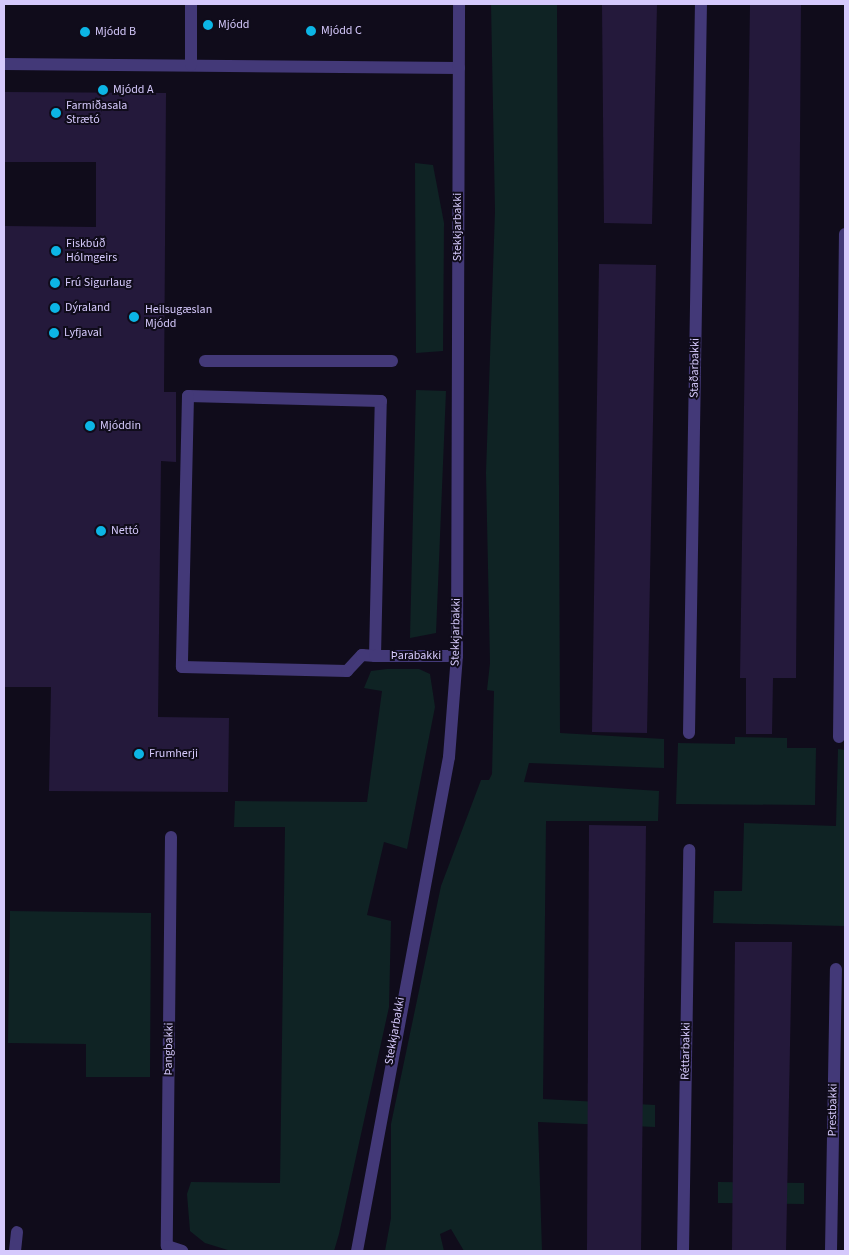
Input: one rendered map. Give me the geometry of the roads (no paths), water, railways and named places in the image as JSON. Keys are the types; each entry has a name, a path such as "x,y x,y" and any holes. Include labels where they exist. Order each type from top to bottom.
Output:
{"street":[{"path":"191,65 192,4"},
{"name":"Stekkjarbakki","path":"357,1251 446,775 456,656 459,4"},
{"name":"Staðarbakki","path":"689,733 701,4"},
{"path":"4,64 459,68"},
{"path":"839,737 845,234"},
{"path":"205,360 392,361"},
{"path":"188,396 380,401 375,656 362,655 347,671 182,667 188,396"},
{"name":"Þarabakki","path":"375,656 456,656"},
{"name":"Þangbakki","path":"171,837 167,1246 182,1251"},
{"name":"Réttarbakki","path":"684,1251 689,850"},
{"name":"Prestbakki","path":"831,1251 836,969"},
{"path":"15,1251 17,1232"}],"place":[{"name":"Mjódd","path":"208,25"},
{"name":"Mjódd C","path":"311,31"},
{"name":"Mjódd B","path":"85,32"},
{"name":"Mjódd A","path":"103,90"},
{"name":"Farmiðasala Strætó","path":"56,113"},
{"name":"Fiskbúð Hólmgeirs","path":"56,251"},
{"name":"Frú Sigurlaug","path":"55,283"},
{"name":"Dýraland","path":"55,308"},
{"name":"Heilsugæslan Mjódd","path":"134,317"},
{"name":"Lyfjaval","path":"54,333"},
{"name":"Mjóddin","path":"90,426"},
{"name":"Nettó","path":"101,531"},
{"name":"Frumherji","path":"139,754"}]}
